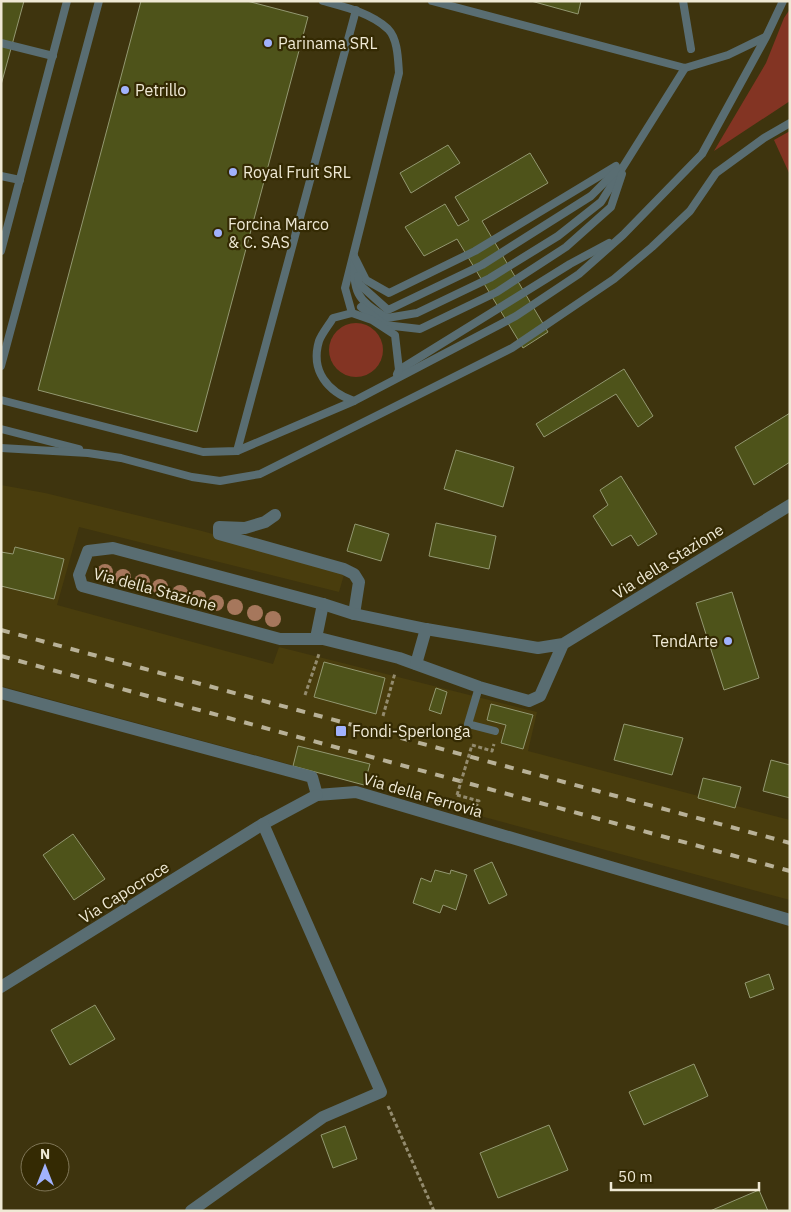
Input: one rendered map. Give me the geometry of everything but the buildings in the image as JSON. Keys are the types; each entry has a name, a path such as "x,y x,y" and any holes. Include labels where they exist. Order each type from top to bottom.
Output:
{"street":[{"name":"Via della Stazione","path":"564,644 540,696 529,701 479,687 399,658 320,638 280,639 82,586 79,575 88,551 113,548 354,614 426,629 538,648 564,644 790,505"},
{"path":"275,515 264,522 245,528 219,527 218,534 344,569 354,574 359,582 354,614"},
{"path":"320,638 323,604"},
{"path":"416,664 426,629"},
{"path":"1,693 312,777 317,795"},
{"name":"Via della Ferrovia","path":"317,795 356,792 790,920"},
{"name":"Via Capocroce","path":"1,987 263,824 317,795"},
{"path":"191,1211 323,1117 381,1092 263,824"}],"lane":[{"path":"1,251 67,1"},
{"path":"1,366 99,1"},
{"path":"323,1 356,10 389,30 397,50 399,74 345,288 352,313"},
{"path":"432,1 685,68 728,55 766,37"},
{"path":"683,1 691,50"},
{"path":"1,400 203,452 237,451 354,402 394,382 516,316 578,274 622,236 702,154 766,37 783,1"},
{"path":"237,451 356,10"},
{"path":"1,43 53,56"},
{"path":"354,256 354,286 364,303 387,318 417,313 490,278 558,236 601,202 685,68"},
{"path":"1,448 88,453 121,458 192,477 220,481 260,474 494,357 530,336 614,279 690,211 716,173 764,138 790,123"},
{"path":"354,256 359,284 388,310 482,265 591,196 626,160"},
{"path":"354,256 350,287 360,307 385,325 420,329 497,292 566,247 611,207 626,160"},
{"path":"354,256 366,280 389,293 475,251 626,160"},
{"path":"1,176 20,180"},
{"path":"399,370 570,264 622,236"},
{"path":"354,402 342,397 322,381 316,363 319,341 333,318 352,313 372,320 395,335 399,370 394,382"},
{"path":"1,429 75,447 88,453"},
{"path":"479,687 468,724 495,731"}],"path":[{"path":"305,695 320,638"},
{"path":"383,716 399,658"},
{"path":"468,808 476,811 479,801 457,795 472,745"},
{"path":"381,1092 434,1211"}],"shaded area":[{"path":"790,9 790,101 714,151 766,63 784,18"},
{"path":"790,131 790,175 774,140"},
{"path":"351,323 361,323 371,327 379,335 383,350 379,365 371,373 361,377 351,377 341,373 333,365 329,355 329,345 333,335 341,327"},
{"path":"1,485 45,493 202,531 345,571 339,592 79,527 57,605 273,664 279,647 537,712 528,751 790,820 790,900 1,686"}],"railway":[{"path":"1,630 790,843"},
{"path":"1,656 790,871"}],"place":[{"name":"Parinama SRL","path":"268,43"},
{"name":"Petrillo","path":"125,90"},
{"name":"Royal Fruit SRL","path":"233,172"},
{"name":"Forcina Marco & C. SAS","path":"218,233"},
{"name":"TendArte","path":"728,641"},
{"name":"Fondi-Sperlonga","path":"341,731"}]}
